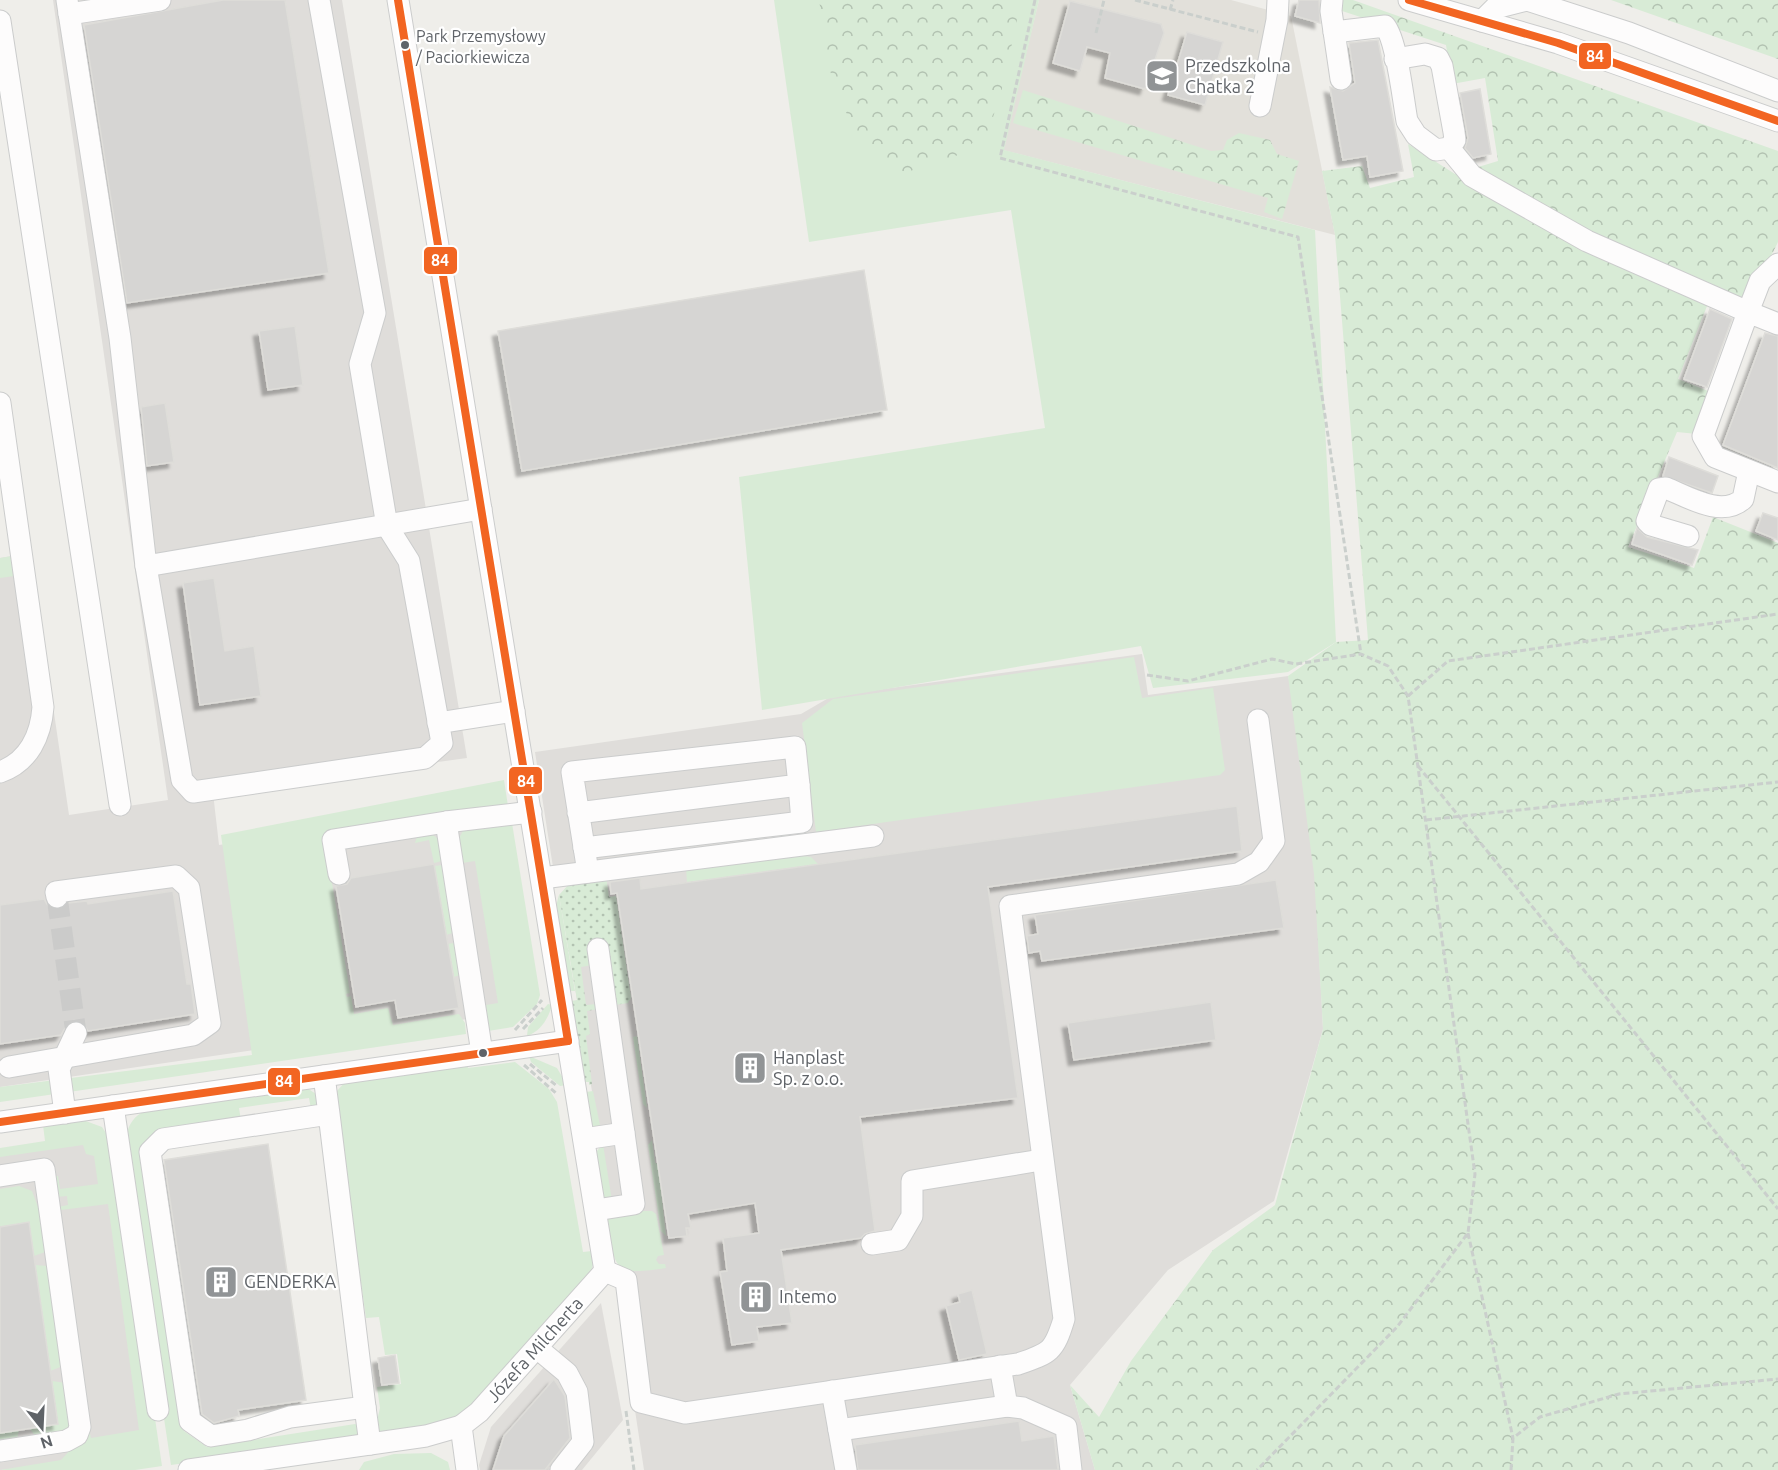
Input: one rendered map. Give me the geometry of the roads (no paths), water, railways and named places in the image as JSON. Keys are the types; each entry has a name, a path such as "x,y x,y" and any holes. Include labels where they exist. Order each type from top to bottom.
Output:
{"street":[{"path":"160,0 68,7 120,338 146,566 182,780 193,792 425,758 442,743 409,561 387,526 360,364 375,313 319,0"},
{"path":"398,0 605,1271 626,1280 641,1402 685,1413 1000,1366 1042,1356 1057,1343 1064,1319 1041,1160 1010,906 1238,874 1259,862 1274,841 1258,720"},
{"path":"1260,106 1277,20 1278,0"},
{"path":"1332,0 1341,79"},
{"path":"1409,0 1558,43 1778,121"},
{"path":"1482,21 1495,8 1512,2 1535,2 1629,33 1778,91"},
{"path":"0,21 120,805"},
{"path":"1334,32 1385,26 1391,36 1395,59 1410,127 1437,150 1449,148 1455,140 1442,66 1438,58 1425,54 1395,59"},
{"path":"1449,148 1472,176 1587,241 1778,324"},
{"path":"1778,264 1760,281 1703,436 1715,457 1778,482"},
{"path":"0,403 43,707 41,726 28,752 14,765 0,772"},
{"path":"1688,536 1651,525 1647,521 1659,489 1666,488 1713,507 1733,505 1743,499 1749,471"},
{"path":"146,566 481,509"},
{"path":"438,723 514,711"},
{"path":"584,848 802,822 795,747 572,772 578,813 588,872"},
{"path":"578,813 799,785"},
{"path":"339,874 333,840 446,822 531,812"},
{"path":"446,822 482,1053"},
{"path":"542,878 873,836"},
{"path":"9,1067 193,1035 210,1023 189,888 176,876 56,892 57,897"},
{"path":"596,1210 634,1204 598,949"},
{"path":"65,1113 59,1069 76,1033"},
{"path":"0,1122 568,1041"},
{"path":"324,1076 370,1444"},
{"path":"113,1106 158,1410"},
{"path":"328,1114 163,1139 150,1152 190,1421 211,1436 248,1430 290,1418 365,1407"},
{"path":"584,1139 624,1133"},
{"path":"872,1244 898,1240 912,1216 912,1180 1041,1160"},
{"path":"0,1176 44,1169 80,1427 74,1439 0,1450"},
{"name":"Józefa Milcherta","path":"461,1426 479,1412 605,1271"},
{"path":"537,1348 567,1373 577,1392 583,1442 561,1470"},
{"path":"1000,1366 1007,1406"},
{"path":"832,1390 846,1470"},
{"path":"839,1430 1007,1406 1023,1408 1066,1427 1071,1470"},
{"path":"189,1470 426,1436 461,1426 468,1470"}],"tunnel":[{"path":"57,897 76,1033"}],"place":[{"name":"Park Przemysłowy / Paciorkiewicza","path":"405,45"},
{"name":"Przedszkolna Chatka 2","path":"1162,76"},
{"name":"Hanplast Sp. z o.o.","path":"750,1068"},
{"name":"GENDERKA","path":"221,1282"},
{"name":"Intemo","path":"756,1297"}]}
